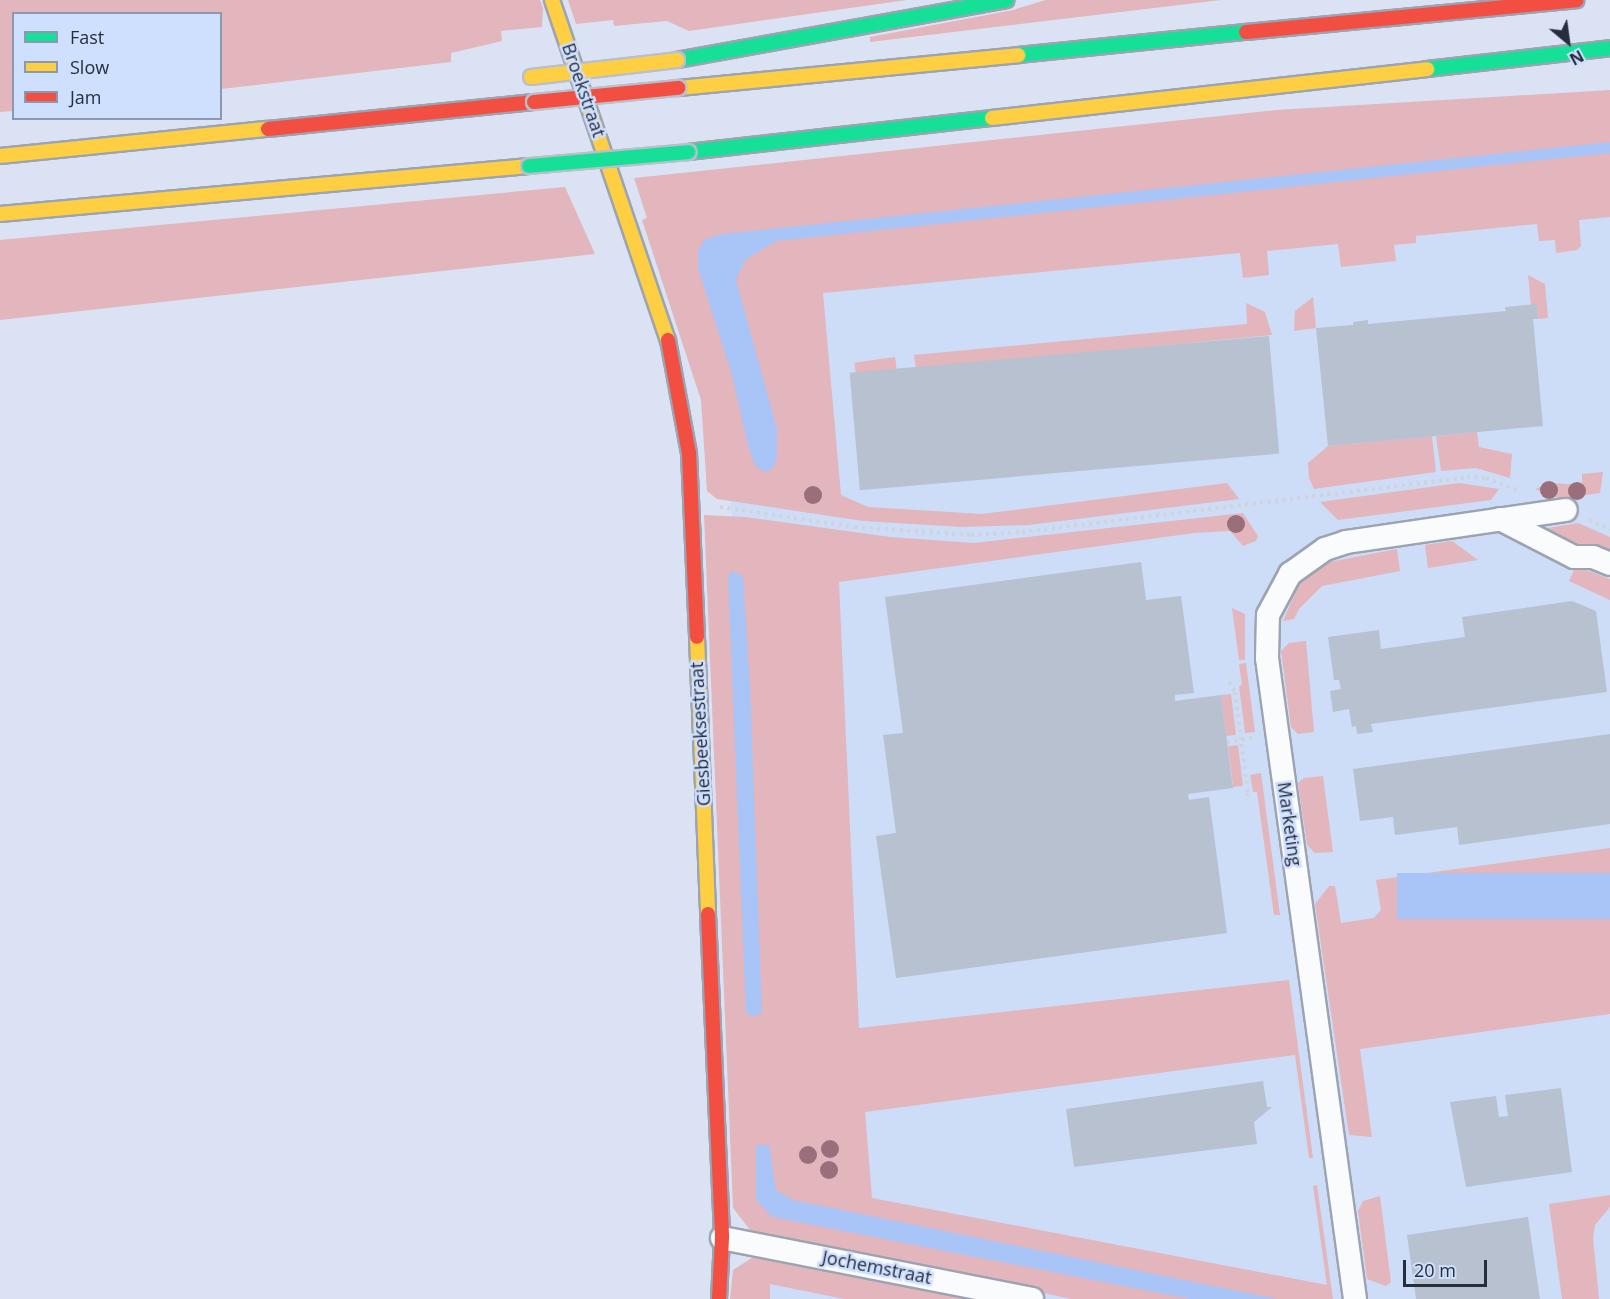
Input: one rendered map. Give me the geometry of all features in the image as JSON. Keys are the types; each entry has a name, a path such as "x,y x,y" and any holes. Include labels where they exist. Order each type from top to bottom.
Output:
{"main road":[{"name":"Broekstraat","path":"552,0 615,180"},
{"path":"525,79 677,60 1007,0"},
{"path":"0,156 1576,0"},
{"path":"0,214 688,152 1610,48"},
{"path":"290,126 439,96"},
{"name":"Giesbeeksestraat","path":"615,180 678,379 689,453 722,1238 719,1299"}],"street":[{"name":"Marketing","path":"1355,1299 1267,658 1268,615 1290,574 1325,549 1566,510"},
{"path":"1500,519 1574,557 1593,557 1610,564"},
{"name":"Jochemstraat","path":"722,1238 1032,1299"}],"path":[{"path":"690,504 855,527 971,535 1022,532 1467,477 1494,480 1610,529"},
{"path":"1229,682 1235,692 1248,793 1245,799"}],"shaded area":[{"path":"0,0 540,0 543,8 542,27 501,31 502,41 451,53 451,62 222,89 222,12 12,12 12,111 0,112"},
{"path":"568,0 907,0 689,31 667,21 614,26 613,20 576,24"},
{"path":"1046,0 1221,0 870,42 870,37 1013,10"},
{"path":"1610,90 1610,217 1579,220 1581,246 1577,250 1556,253 1555,240 1539,241 1537,224 1416,236 1416,243 1394,245 1396,261 1341,267 1338,244 1267,251 1269,275 1243,278 1240,253 823,293 841,495 868,507 982,514 1227,483 1239,499 1029,525 962,527 863,521 717,499 707,491 701,400 642,220 647,218 634,178 1276,110"},
{"path":"1610,141 1610,1299 770,1299 737,574 706,217"},
{"path":"565,187 595,254 0,320 0,240"},
{"path":"1528,275 1545,284 1548,318 1538,319 1537,305 1531,305"},
{"path":"1313,297 1316,328 1294,331 1295,311"},
{"path":"1246,303 1265,312 1272,335 916,369 914,355 1247,324"},
{"path":"895,357 897,371 856,377 854,363"},
{"path":"1477,432 1479,447 1512,454 1510,478 1476,468 1441,471 1436,436"},
{"path":"1432,436 1436,472 1314,489 1309,478 1308,463 1328,446"},
{"path":"1603,472 1600,493 1561,499 1535,489 1553,483 1582,485 1582,474"},
{"path":"1459,483 1499,489 1491,500 1338,520 1320,502"},
{"path":"1243,513 1258,536 1256,541 1243,546 1230,531 1194,533 839,582 859,1028 1289,980 1313,1158 1309,1158 1295,1055 865,1112 872,1198 1327,1285 1313,1186 1317,1185 1333,1299 1071,1299 751,1231 733,1208 704,515 745,517 890,537 974,543"},
{"path":"1578,523 1610,537 1610,550 1596,544 1576,548 1536,530"},
{"path":"1452,541 1478,560 1428,568 1425,545"},
{"path":"1397,549 1400,571 1322,586 1299,609 1294,619 1283,621 1299,584 1329,562"},
{"path":"1576,566 1610,579 1610,600 1569,581"},
{"path":"1232,608 1245,614 1245,660 1239,660"},
{"path":"1306,641 1314,732 1298,734 1291,727 1281,651 1289,643"},
{"path":"1246,663 1255,732 1245,733 1239,686 1242,685 1239,664"},
{"path":"1231,694 1236,735 1226,736 1221,695"},
{"path":"1238,745 1243,786 1233,787 1228,746"},
{"path":"1261,773 1280,915 1274,915 1257,792 1253,792 1250,775"},
{"path":"1323,776 1333,852 1315,853 1307,845 1298,783 1304,778"},
{"path":"1610,848 1610,1014 1360,1049 1372,1137 1349,1135 1315,904 1329,886 1335,886 1341,923 1374,918 1381,910 1376,880"},
{"path":"1610,1195 1610,1207 1595,1225 1593,1237 1599,1299 1562,1299 1549,1204"},
{"path":"1380,1196 1391,1282 1386,1286 1367,1279 1358,1211 1363,1201"},
{"path":"761,1252 1002,1299 844,1299 770,1284 770,1299 730,1299 733,1270"}],"water":[{"path":"1610,142 1610,153 776,241 745,260 736,280 777,429 777,458 773,468 766,472 756,467 748,446 732,375 698,268 698,251 704,240 721,234"},
{"path":"731,571 743,576 750,687 762,1013 754,1016 746,1013 728,578"},
{"path":"1397,873 1610,873 1610,919 1397,919"},
{"path":"756,1145 769,1145 776,1190 793,1200 1277,1299 1190,1299 772,1217 756,1200"}],"building":[{"path":"1537,304 1538,319 1533,319 1543,426 1328,446 1316,328 1353,325 1353,322 1368,320 1368,324 1506,311 1505,307"},
{"path":"1269,336 1279,454 860,490 850,373"},
{"path":"1141,562 1146,600 1181,596 1194,693 1175,695 1175,701 1221,695 1233,788 1188,794 1189,800 1209,797 1227,933 896,978 876,836 896,833 883,735 903,733 885,597"},
{"path":"1572,601 1596,611 1607,692 1371,724 1373,732 1357,734 1356,726 1352,727 1349,709 1333,712 1330,691 1341,689 1339,680 1334,680 1328,637 1379,630 1381,649 1465,637 1462,617"},
{"path":"1610,734 1610,824 1459,845 1457,827 1395,835 1393,817 1360,821 1353,769"},
{"path":"1263,1081 1267,1107 1272,1107 1254,1122 1257,1144 1074,1167 1066,1109"},
{"path":"1561,1088 1572,1172 1466,1187 1450,1102 1496,1096 1499,1117 1508,1116 1505,1095"},
{"path":"1528,1217 1540,1299 1416,1299 1407,1235"}],"traffic: fast":[{"path":"677,60 1007,0"},
{"path":"1018,55 1246,32"},
{"path":"1427,69 1610,48"},
{"path":"688,152 992,118"},
{"path":"529,166 688,152"}],"traffic: slow":[{"path":"552,0 668,340"},
{"path":"678,88 1018,55"},
{"path":"531,77 677,60"},
{"path":"992,118 1427,69"},
{"path":"0,156 268,129"},
{"path":"0,214 529,166"},
{"path":"697,637 708,914"}],"traffic: jam":[{"path":"1246,32 1576,0"},
{"path":"534,102 678,88"},
{"path":"268,129 534,102"},
{"path":"668,340 689,453 697,637"},
{"path":"708,914 722,1238 719,1299"}]}
